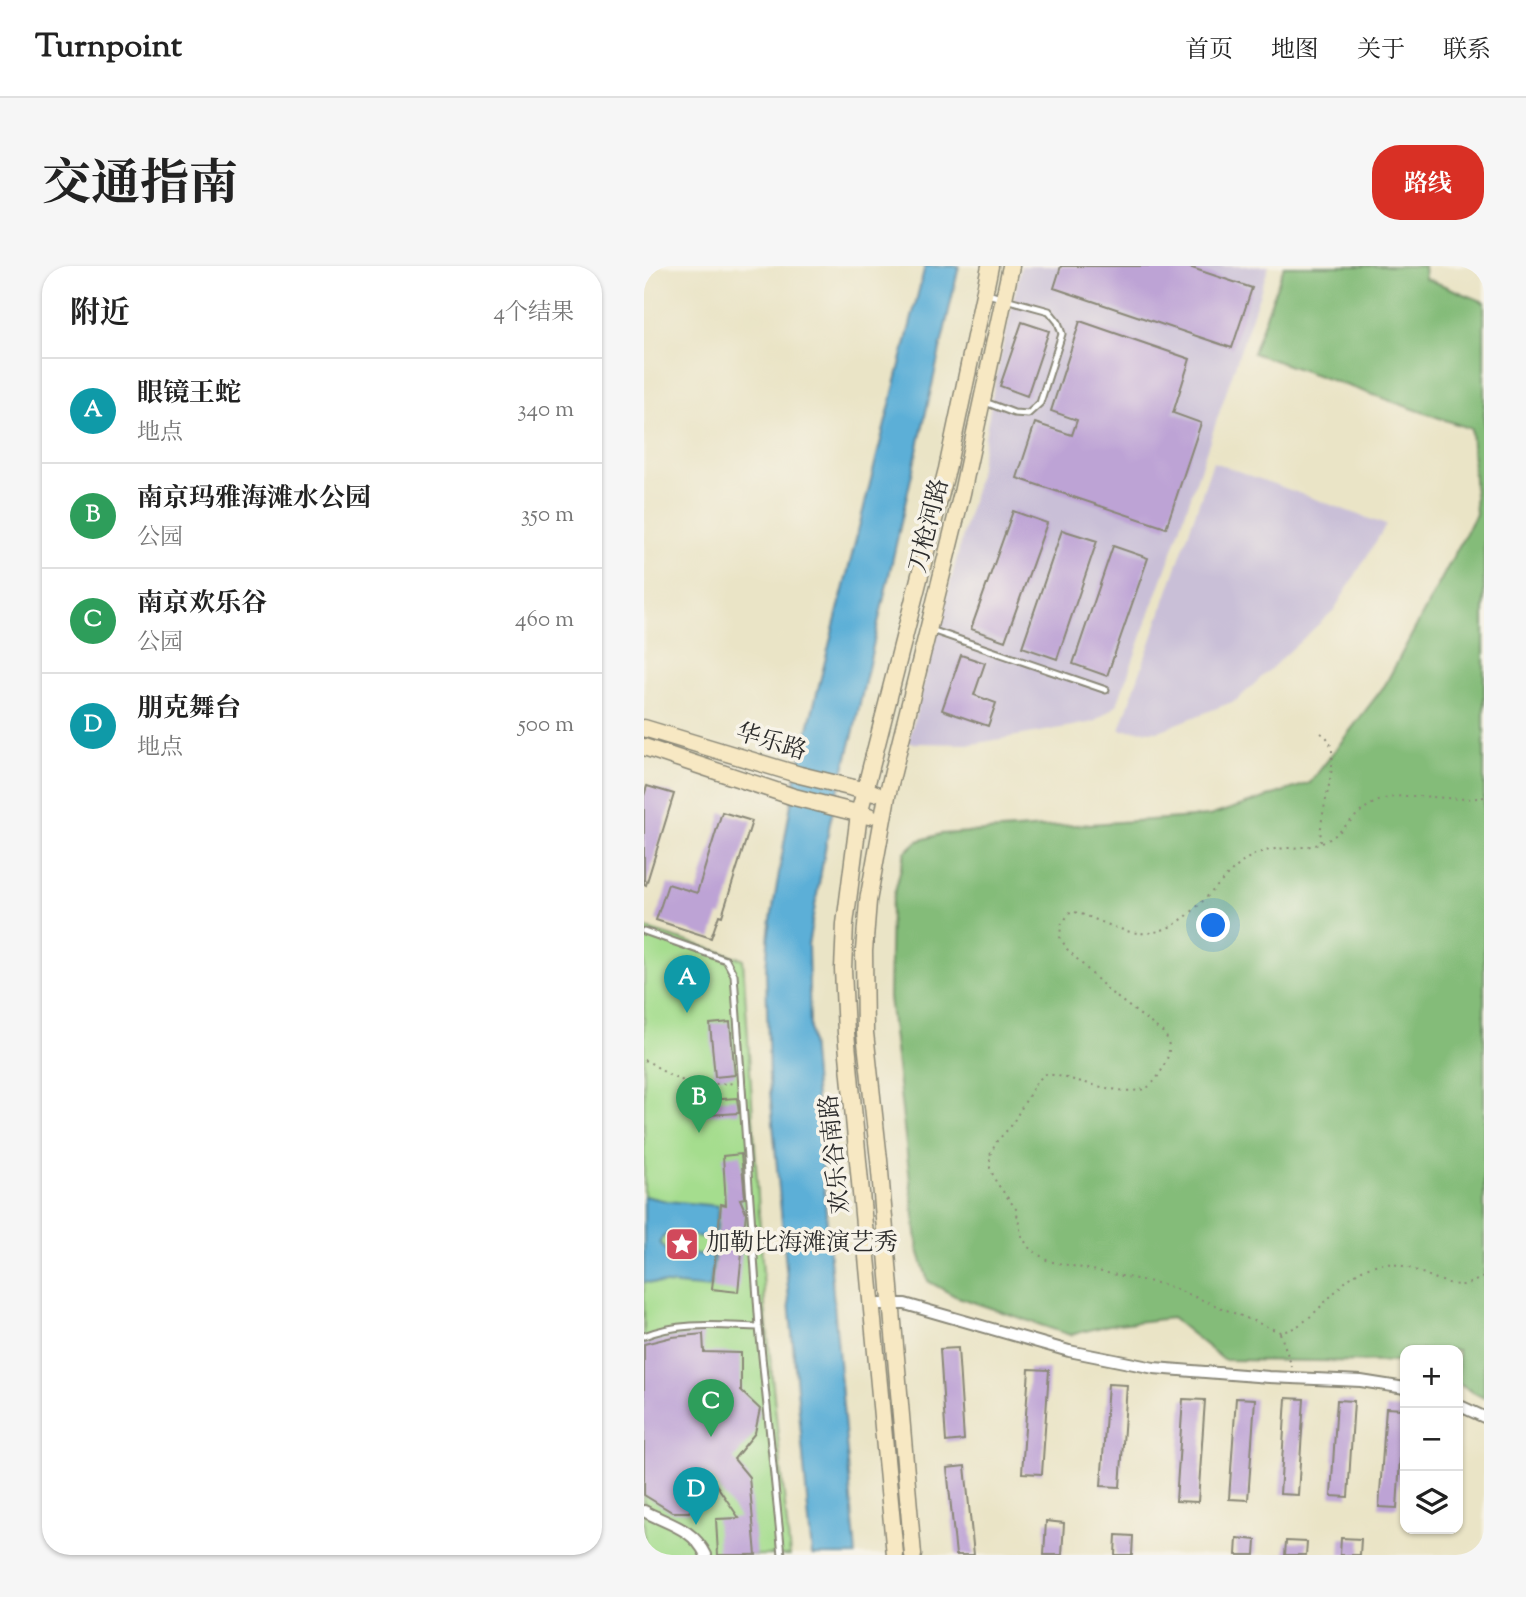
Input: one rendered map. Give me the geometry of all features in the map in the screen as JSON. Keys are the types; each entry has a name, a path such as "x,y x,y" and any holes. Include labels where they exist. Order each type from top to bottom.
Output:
{"street":[{"name":"刀枪河路","path":"865,791 947,469 990,266"},
{"name":"刀枪河路","path":"887,796 982,401 1011,266"},
{"path":"887,703 895,714 909,707"},
{"name":"华乐路","path":"644,728 841,787 887,796"},
{"name":"华乐路","path":"644,747 794,797 882,819"},
{"name":"欢乐谷南路","path":"865,791 859,814 845,924 843,969 846,1032 882,1303 900,1410 913,1555"},
{"name":"欢乐谷南路","path":"887,796 869,901 864,951 865,1032 879,1160 882,1410 895,1555"},
{"path":"882,1303 923,1308 1114,1362 1154,1368 1361,1381 1400,1387"},
{"path":"882,1410 889,1399 895,1400 900,1410"},
{"path":"1463,1407 1484,1417"},
{"path":"644,1511 685,1529 701,1545 706,1555"}],"lane":[{"path":"982,401 1014,413 1028,414 1040,403 1062,334 1058,322 1049,311 985,293"},
{"path":"928,629 1106,691"},
{"path":"644,931 716,955 726,960 734,975 759,1327 782,1555"},
{"path":"644,1336 681,1325 759,1327"}],"path":[{"path":"1321,733 1329,741 1332,762 1320,831 1322,843"},
{"path":"1484,797 1469,800 1416,796 1374,802 1322,843 1302,848 1271,850 1250,857 1231,872 1187,917 1171,928 1134,932 1070,911 1061,925 1060,937 1067,949 1110,992 1165,1034 1170,1054 1162,1071 1149,1086 1139,1091 1124,1091 1045,1074 1037,1081 1011,1126 997,1141 990,1155 990,1168 996,1182 1016,1209 1021,1234 1028,1247 1048,1261 1166,1285 1280,1332 1296,1326 1356,1272 1373,1266 1387,1263 1405,1266 1459,1285 1484,1277"},
{"path":"644,1060 674,1078 689,1082 742,1082"},
{"path":"644,1136 645,1144"},
{"path":"1280,1332 1295,1378"}],"shaded area":[{"path":"1021,266 1269,266 1117,705 1094,722 973,744 908,743 977,482 994,387"},
{"path":"1213,462 1386,525 1334,610 1237,700 1159,731 1120,730"}],"green space":[{"path":"1284,266 1424,266 1425,278 1484,302 1484,1398 1463,1387 1463,1345 1400,1345 1400,1362 1224,1360 1172,1318 1109,1325 1070,1335 955,1296 928,1281 918,1250 889,997 891,907 905,852 918,841 941,834 1209,816 1310,783 1385,685 1476,514 1471,429 1253,353"},
{"path":"644,928 743,959 765,1307 790,1555 644,1555"}],"water":[{"path":"925,266 959,266 854,730 830,822 808,945 810,1030 856,1555 812,1555 769,1079 766,970 769,931 795,780"},
{"path":"644,1196 718,1206 716,1238 668,1234 660,1242 665,1250 714,1256 710,1288 644,1282"}],"building":[{"path":"1061,266 1186,266 1252,288 1232,348 1054,288"},
{"path":"1080,321 1190,359 1173,413 1201,423 1166,528 1017,478 1035,423 1072,435 1077,420 1051,411"},
{"path":"1022,322 1049,331 1027,396 1000,386"},
{"path":"1013,511 1047,523 1005,641 971,629"},
{"path":"1062,530 1097,541 1057,659 1022,647"},
{"path":"1113,546 1148,558 1107,676 1073,664"},
{"path":"961,655 985,663 974,695 996,703 988,726 942,710"},
{"path":"647,786 674,794 646,885 644,796"},
{"path":"722,812 752,821 722,916 719,915 711,938 656,920 668,884 697,893"},
{"path":"730,1022 735,1075 715,1077 710,1024"},
{"path":"737,1098 739,1113 693,1116 692,1101"},
{"path":"741,1154 745,1198 740,1199 746,1213 738,1292 712,1289 721,1204 726,1205 723,1156"},
{"path":"703,1334 704,1352 741,1353 741,1391 760,1409 755,1433 734,1459 749,1477 756,1555 718,1555 716,1519 739,1518 711,1477 690,1494 695,1505 689,1512 672,1512 644,1495 644,1344 672,1337"},
{"path":"958,1348 964,1440 946,1442 940,1349"},
{"path":"1029,1369 1049,1370 1042,1474 1022,1473"},
{"path":"1108,1384 1127,1385 1120,1487 1101,1486"},
{"path":"1236,1398 1255,1399 1248,1500 1229,1499"},
{"path":"1286,1398 1304,1399 1298,1495 1280,1494"},
{"path":"1183,1399 1205,1400 1198,1502 1176,1501"},
{"path":"1337,1400 1354,1401 1348,1497 1331,1496"},
{"path":"1386,1408 1400,1409 1397,1508 1379,1507"},
{"path":"965,1466 974,1555 956,1555 947,1468"},
{"path":"1046,1521 1064,1523 1062,1555 1044,1555"},
{"path":"1116,1535 1133,1536 1132,1555 1115,1555"},
{"path":"1237,1538 1256,1540 1255,1555 1236,1555"},
{"path":"1341,1538 1361,1539 1360,1555 1340,1555"},
{"path":"1286,1541 1307,1542 1306,1555 1285,1555"}],"place":[{"name":"眼镜王蛇","path":"687,1013"},
{"name":"南京玛雅海滩水公园","path":"699,1133"},
{"name":"加勒比海滩演艺秀","path":"682,1244"},
{"name":"南京欢乐谷","path":"711,1437"},
{"name":"朋克舞台","path":"696,1525"}]}
